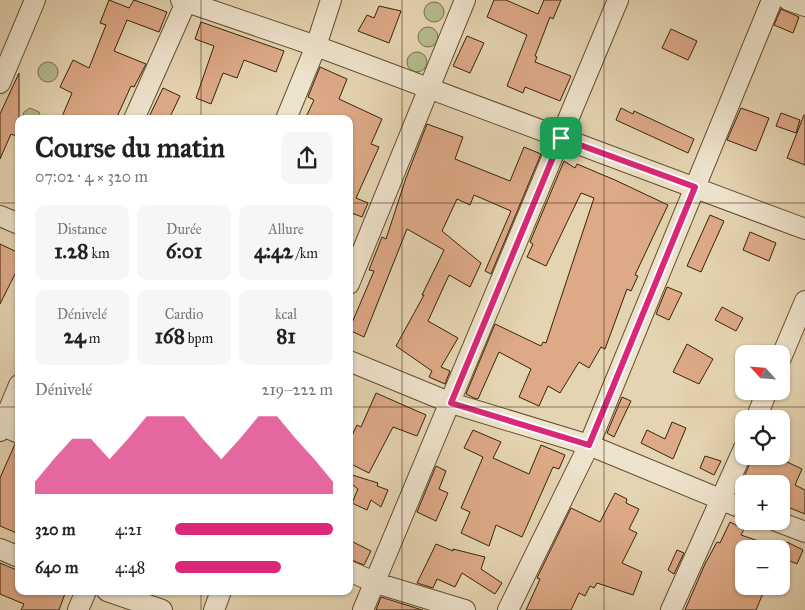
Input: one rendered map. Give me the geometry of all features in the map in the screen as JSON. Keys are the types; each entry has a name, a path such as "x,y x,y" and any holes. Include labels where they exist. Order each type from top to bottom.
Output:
{"street":[{"path":"0,83 36,0"},
{"path":"288,115 316,46 331,0"},
{"path":"353,274 466,0"},
{"path":"364,610 618,0"},
{"path":"508,610 589,445 772,0"},
{"path":"788,0 805,6"},
{"path":"136,115 185,1 316,46 805,229"},
{"path":"0,216 15,222"},
{"path":"786,345 805,301"},
{"path":"353,363 451,403 589,445 735,505"},
{"path":"5,429 15,398"},
{"path":"671,610 737,465"},
{"path":"790,526 805,532"},
{"path":"0,549 15,555"},
{"path":"353,573 376,582 465,610"},
{"path":"78,610 84,595"},
{"path":"119,595 162,610"},
{"path":"214,610 220,595"}],"green space":[{"path":"434,2 441,5 444,12 441,19 434,22 427,19 424,12 427,5"},
{"path":"428,27 435,30 438,37 435,44 428,47 421,44 418,37 421,30"},
{"path":"417,52 424,55 427,62 424,69 417,72 410,69 407,62 410,55"},
{"path":"48,62 55,65 58,72 55,79 48,82 41,79 38,72 41,65"},
{"path":"30,108 39,112 40,115 23,115"}],"building":[{"path":"109,0 129,8 134,0 167,12 159,32 127,20 114,51 146,64 134,87 131,86 118,115 63,115 72,93 60,87 73,60 89,68 106,25 100,23"},
{"path":"494,0 506,0 538,14 544,0 561,0 553,19 550,17 535,56 537,57 535,62 571,76 560,101 525,87 523,93 507,86 527,35 487,17"},
{"path":"379,6 401,11 389,43 358,31 367,15 374,18"},
{"path":"781,9 799,17 793,33 774,25"},
{"path":"201,22 284,51 276,72 244,60 237,78 223,73 211,104 196,98 214,46 195,39"},
{"path":"671,29 697,41 688,60 662,48"},
{"path":"467,36 484,43 470,73 453,66"},
{"path":"320,67 347,79 339,99 382,119 371,144 379,147 356,198 368,203 362,217 353,214 353,115 307,115 314,100 308,97"},
{"path":"19,73 19,115 15,115 15,136 11,134 0,159 0,114"},
{"path":"163,88 180,96 171,115 150,115"},
{"path":"621,108 633,114 634,111 694,139 688,153 616,120"},
{"path":"741,108 769,118 756,151 727,140"},
{"path":"781,113 800,120 796,133 776,126"},
{"path":"805,115 805,165 787,158"},
{"path":"427,124 463,137 455,159 510,181 524,147 541,154 491,274 485,271 511,211 474,195 470,205 457,199 442,231 481,263 470,287 449,275 428,321 458,338 441,367 450,371 445,384 429,377 432,371 396,346 424,295 422,295 444,250 407,229 364,337 353,332 353,321 374,271 369,270 382,237 386,239 406,178"},
{"path":"564,161 575,168 577,164 615,180 668,205 635,275 638,276 631,291 627,289 605,349 601,347 589,368 579,362 560,393 548,386 539,406 519,397 531,369 499,352 478,399 474,398 466,394 495,324 541,346 543,342 546,343 594,198 581,193 546,266 527,257 533,244 530,242"},
{"path":"710,215 724,221 701,272 687,266"},
{"path":"750,232 776,243 769,261 743,250"},
{"path":"0,244 15,251 15,274 0,304"},
{"path":"667,287 682,293 669,320 656,314"},
{"path":"722,307 743,318 736,331 715,320"},
{"path":"687,344 713,359 699,384 673,372"},
{"path":"376,393 426,415 417,436 393,427 369,473 353,465 353,434 357,425 361,427"},
{"path":"622,397 631,401 614,437 607,433"},
{"path":"672,422 686,428 673,459 641,443 647,430 665,439"},
{"path":"473,430 501,442 493,458 529,474 541,445 565,455 559,469 553,467 522,537 496,525 489,546 461,533 470,512 461,508 483,457 464,448"},
{"path":"15,444 15,532 0,526 0,478"},
{"path":"705,456 721,461 714,475 700,468"},
{"path":"790,463 802,469 795,485 805,490 805,514 790,508 790,475 745,475 749,465 790,465"},
{"path":"436,466 446,471 439,489 448,493 436,521 417,512"},
{"path":"353,475 378,483 377,486 388,490 381,507 371,500 367,510 353,503 358,489 353,485"},
{"path":"615,493 627,499 626,503 639,509 629,529 637,533 622,563 642,572 633,595 597,583 594,588 590,586 585,596 579,593 571,610 526,610 540,579 537,578 571,508 600,522"},
{"path":"730,522 735,524 735,530 744,530 741,535 756,540 735,540 735,595 762,595 756,610 685,610 705,564 717,542 720,543"},
{"path":"353,542 371,551 364,565 353,561"},
{"path":"436,544 453,551 453,549 485,557 481,569 502,583 495,594 462,573 455,587 437,579 433,588 417,583"},
{"path":"790,544 803,550 797,564 790,561"},
{"path":"677,550 684,553 674,574 668,570"},
{"path":"0,563 15,569 15,595 65,595 59,610 21,610 24,604 0,594"},
{"path":"381,597 422,610 376,610"}],"route":[{"path":"561,138 695,187 589,445 451,403 561,138"}]}
